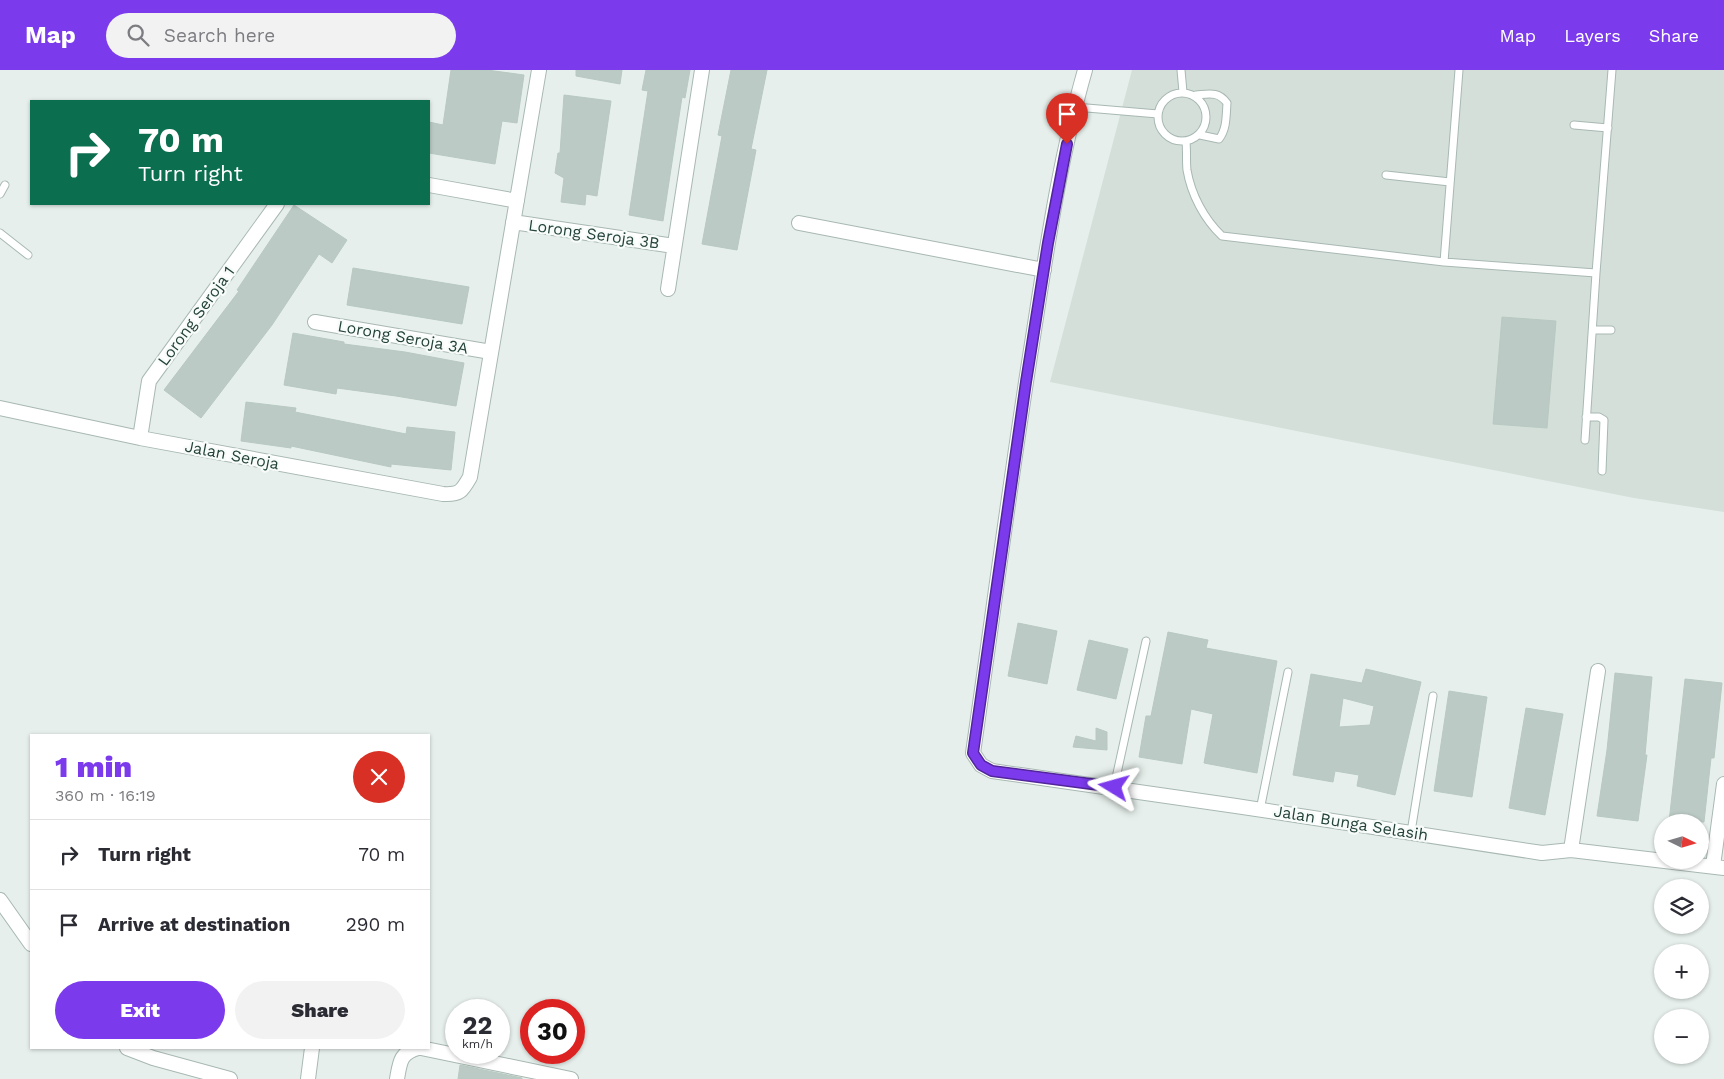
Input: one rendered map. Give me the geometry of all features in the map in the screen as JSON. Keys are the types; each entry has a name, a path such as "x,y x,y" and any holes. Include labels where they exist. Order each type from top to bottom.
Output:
{"street":[{"path":"491,352 539,70"},
{"path":"668,289 702,70"},
{"path":"799,223 1044,270 1059,180 1085,70"},
{"path":"430,185 517,201"},
{"name":"Lorong Seroja 1","path":"140,438 149,381 276,205"},
{"name":"Lorong Seroja 3B","path":"513,222 674,246"},
{"name":"Jalan Bunga Selasih","path":"1044,270 1026,382 973,753 981,765 992,771 1114,787 1542,853 1571,850 1718,867"},
{"name":"Lorong Seroja 3A","path":"315,322 491,352"},
{"name":"Jalan Seroja","path":"0,408 140,438 454,495 463,489 470,477 491,352"},
{"path":"1571,850 1598,671"},
{"path":"1718,867 1724,784"},
{"path":"0,900 30,943"},
{"path":"132,1049 154,1053 230,1079"},
{"path":"308,1079 312,1049"},
{"path":"397,1079 401,1058 409,1050 414,1049"},
{"path":"425,1049 571,1079"}],"lane":[{"path":"1181,70 1183,92"},
{"path":"1444,262 1458,70"},
{"path":"1585,440 1612,70"},
{"path":"1196,95 1206,107 1207,122 1200,135 1186,142 1175,141 1166,135 1159,126 1158,114 1162,102 1171,94 1183,92 1196,95 1216,93 1227,103 1225,125 1222,134 1219,139 1200,135"},
{"path":"1075,107 1158,114"},
{"path":"1574,125 1608,128"},
{"path":"1186,142 1187,170 1199,206 1212,227 1222,236 1444,262 1596,273"},
{"path":"1386,175 1450,182"},
{"path":"0,194 5,184"},
{"path":"0,233 28,255"},
{"path":"1593,330 1611,330"},
{"path":"1586,417 1599,417 1604,420 1602,471"},
{"path":"1114,787 1146,641"},
{"path":"1260,810 1288,672"},
{"path":"1411,832 1433,696"}],"shaded area":[{"path":"1132,70 1724,70 1724,512 1634,498 1050,382"}],"building":[{"path":"451,70 487,70 524,75 517,123 502,121 495,164 430,153 430,122 443,125"},
{"path":"576,70 622,70 620,84 576,76"},
{"path":"646,70 690,70 685,98 682,97 663,221 629,215 648,91 642,90"},
{"path":"731,70 767,70 751,149 756,150 737,250 702,244 722,136 718,135"},
{"path":"564,95 611,101 597,196 586,194 585,205 561,202 564,178 555,173 558,153 560,153"},
{"path":"294,205 347,240 332,263 319,254 272,325 201,418 164,390 239,291 237,290"},
{"path":"353,268 469,287 462,324 347,305"},
{"path":"1502,317 1556,321 1547,428 1493,424"},
{"path":"293,333 344,342 344,344 405,352 464,363 456,406 337,388 336,394 284,385"},
{"path":"246,402 296,408 295,412 406,434 407,427 455,432 451,470 391,464 391,467 291,446 291,448 241,441"},
{"path":"1018,623 1057,631 1047,684 1008,676"},
{"path":"1168,632 1208,640 1206,648 1277,661 1257,773 1204,763 1213,714 1191,709 1182,764 1139,757 1146,716 1151,716"},
{"path":"1089,640 1128,649 1116,699 1077,690"},
{"path":"1366,669 1421,682 1395,795 1357,786 1359,775 1335,771 1333,782 1293,775 1311,674 1362,683","holes":["1343,698 1374,706 1370,725 1339,727"]},
{"path":"1615,673 1652,677 1645,755 1647,755 1638,821 1597,816 1607,750"},
{"path":"1685,679 1722,683 1714,758 1711,758 1705,814 1670,814"},
{"path":"1449,691 1487,697 1472,797 1434,791"},
{"path":"1526,708 1563,714 1545,815 1509,808"},
{"path":"1096,728 1107,732 1107,750 1073,747 1076,736 1096,741"},
{"path":"460,1065 522,1078 522,1079 458,1079"}],"route":[{"path":"1067,144 1048,243 1026,382 973,753 981,765 992,771 1114,787"}]}
